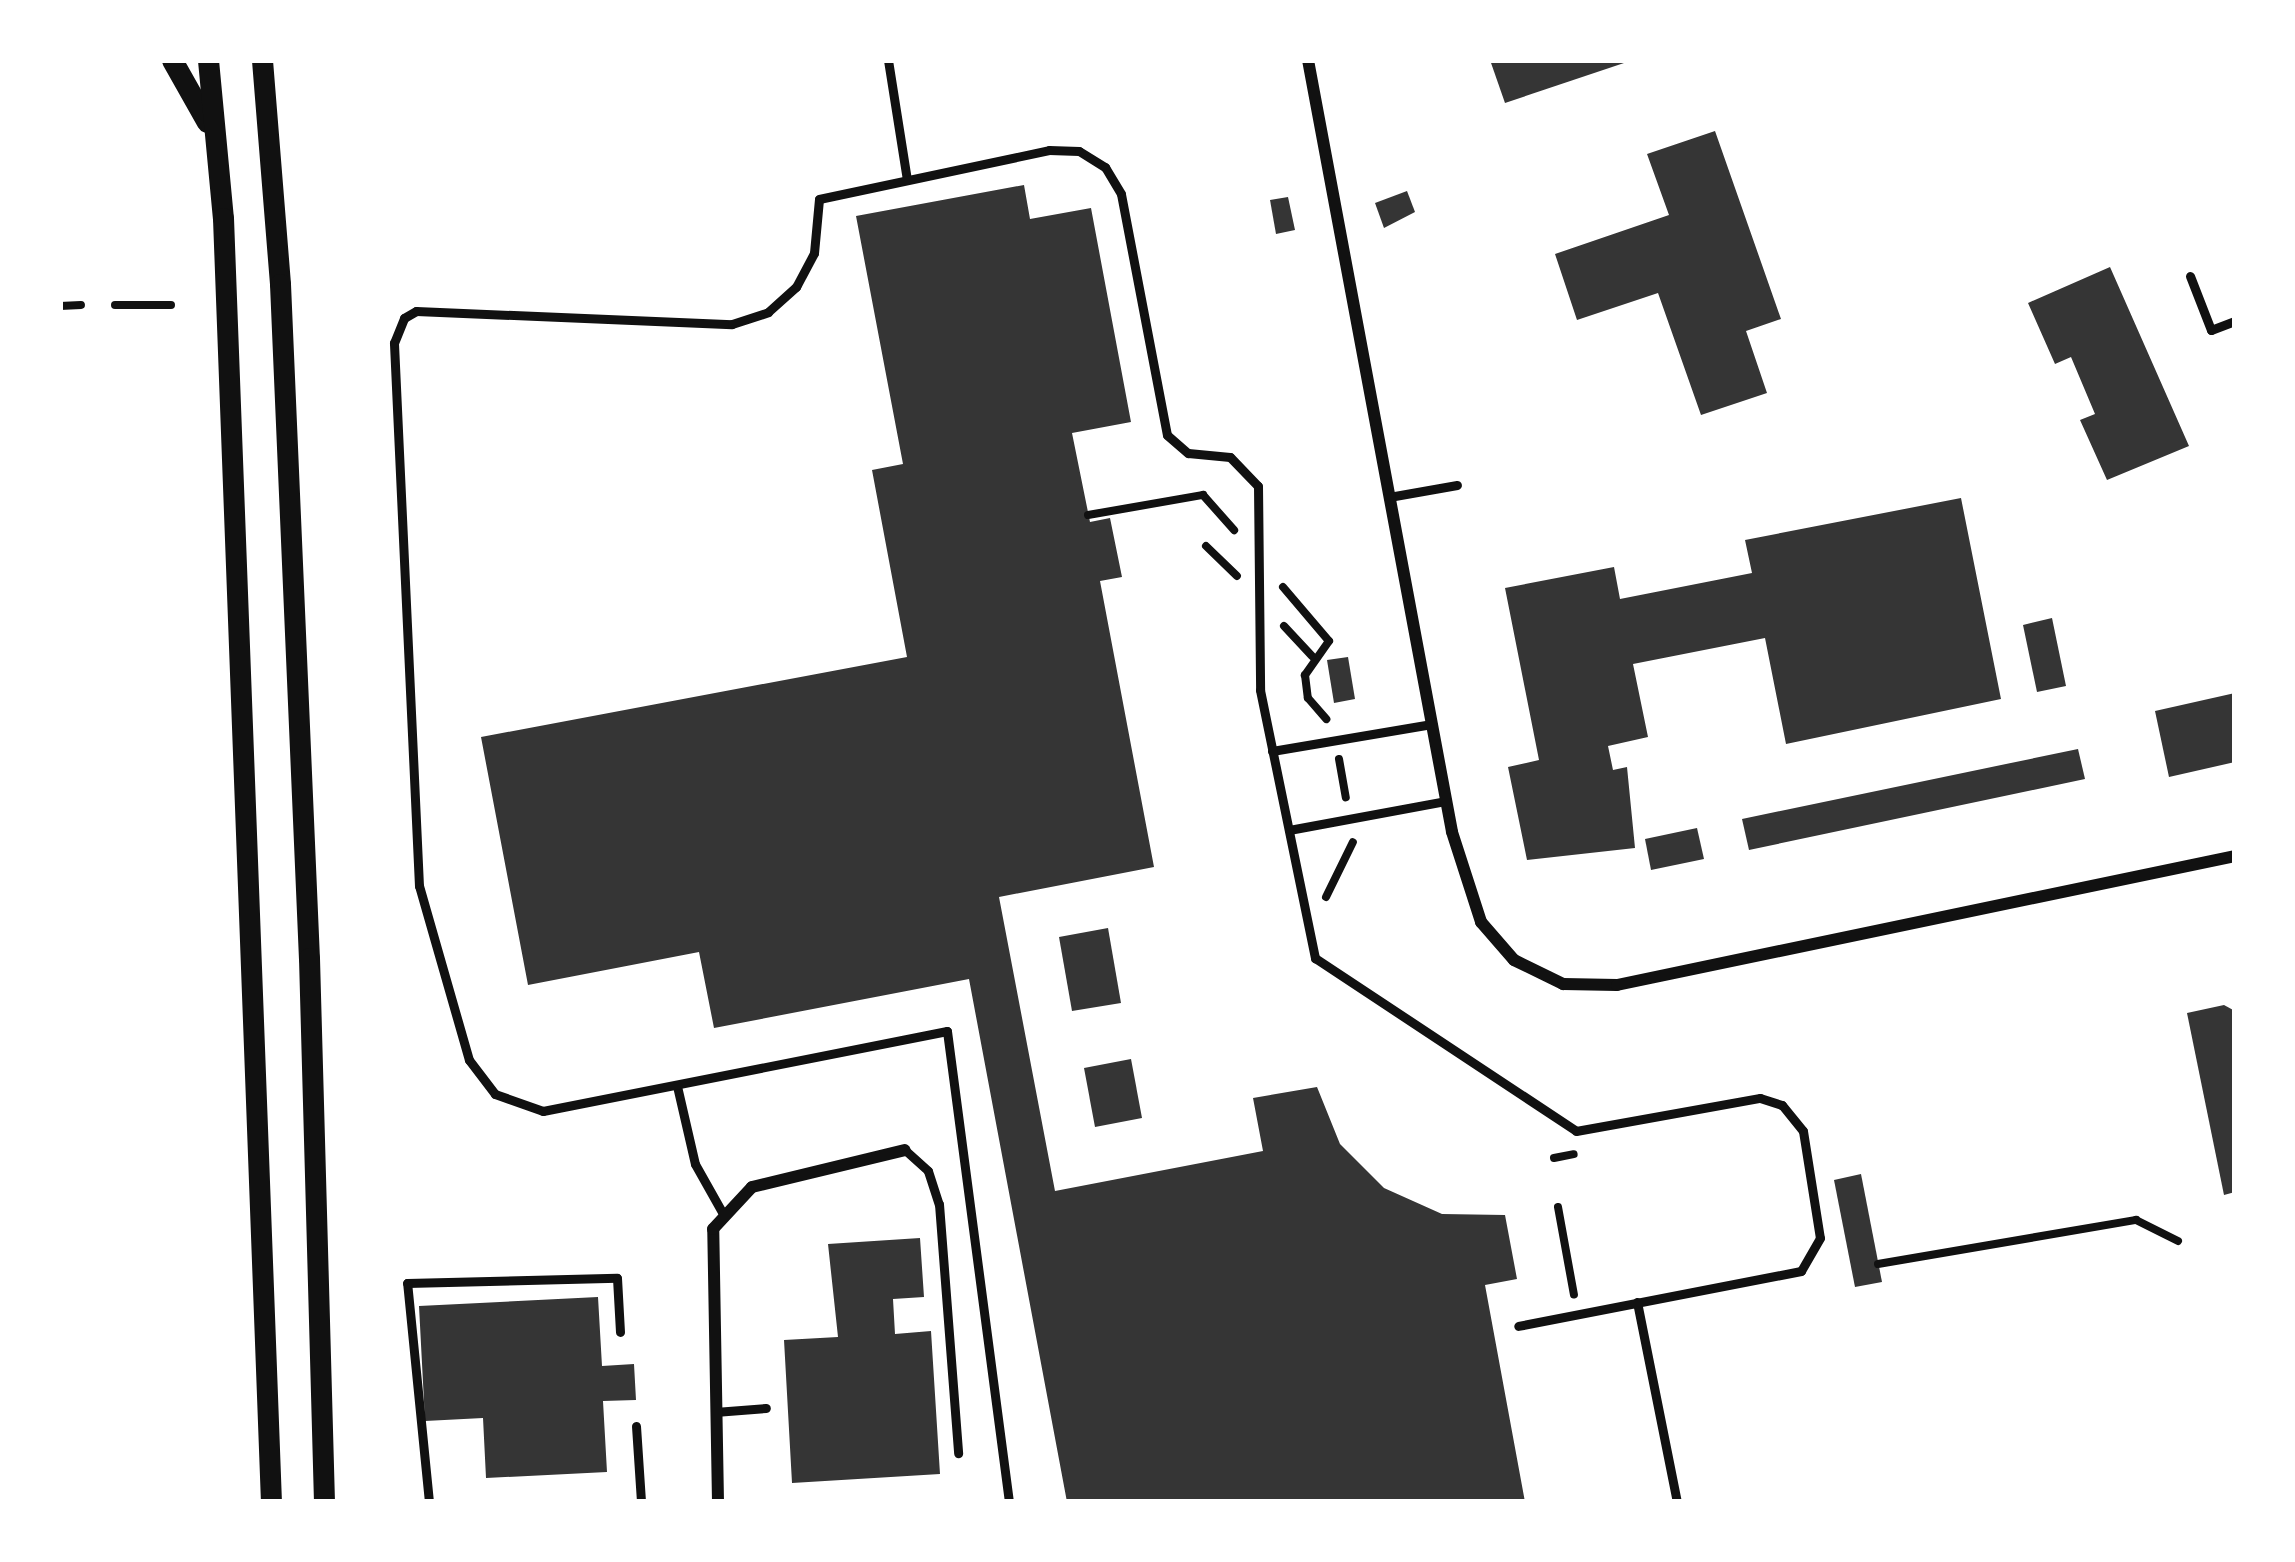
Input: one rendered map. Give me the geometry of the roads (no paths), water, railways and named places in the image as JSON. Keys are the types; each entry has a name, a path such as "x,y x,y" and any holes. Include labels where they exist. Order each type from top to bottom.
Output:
{"street":[{"path":"172,60 214,137"},
{"path":"208,60 271,1502"},
{"path":"262,60 280,284 309,958 324,1502"},
{"path":"1308,60 1446,801 1470,900 1496,943 1537,974 1590,987 2235,856"},
{"path":"718,1502 708,1249 722,1212 770,1180 905,1150"}],"lane":[{"path":"888,60 907,180"},
{"path":"1009,1502 947,1030 543,1111 495,1094 469,1060 419,886 396,329 429,310 714,326 751,320 783,301 807,271 819,199 1064,148 1093,158 1115,180 1167,435 1188,453 1230,458 1258,486 1254,628 1272,751 1315,958 1576,1131 1760,1098 1795,1117 1819,1223 1810,1262 1519,1326"},
{"path":"2190,276 2211,330 2235,321"},
{"path":"1389,497 1456,484"},
{"path":"1272,751 1432,724"},
{"path":"1288,830 1446,801"},
{"path":"677,1086 695,1164 722,1212"},
{"path":"905,1150 928,1171 938,1204 958,1453"},
{"path":"429,1502 407,1283 617,1278 620,1332"},
{"path":"1637,1302 1677,1502"},
{"path":"715,1412 766,1408"},
{"path":"636,1426 640,1502"}]}
